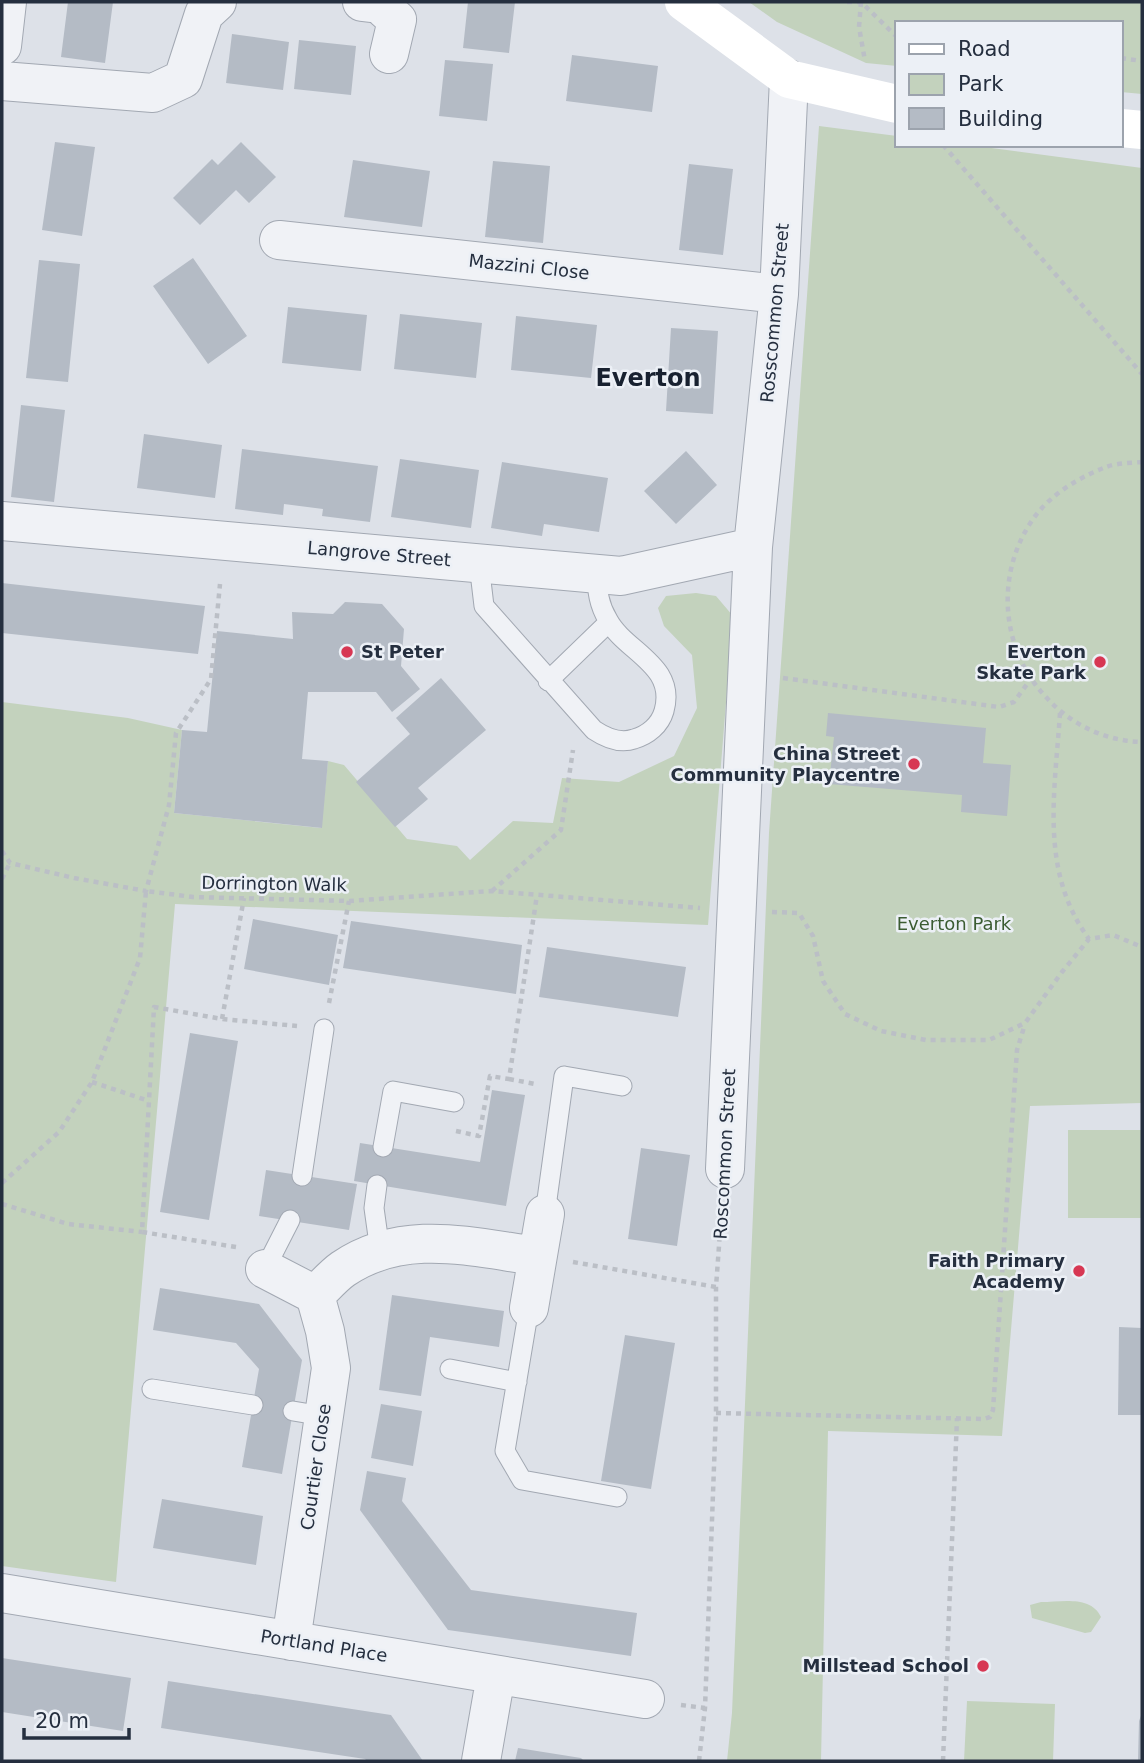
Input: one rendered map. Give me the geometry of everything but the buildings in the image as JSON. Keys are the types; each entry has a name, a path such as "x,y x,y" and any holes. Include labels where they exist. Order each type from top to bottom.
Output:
{"street":[{"path":"2,46 6,2"},
{"path":"2,81 153,93 183,79 204,14 217,2"},
{"path":"362,2 379,4 397,20 389,54"},
{"path":"684,2 789,79 895,104"},
{"name":"Rosscommon Street","path":"753,547 779,294 789,79"},
{"path":"1123,128 1142,130"},
{"name":"Mazzini Close","path":"279,240 779,294"},
{"name":"Langrove Street","path":"2,521 621,576 753,547"},
{"name":"Roscommon Street","path":"725,1169 753,547"},
{"path":"529,1308 545,1214"},
{"path":"265,1269 315,1295 342,1270 380,1251 402,1244 438,1242 537,1256"},
{"name":"Courtier Close","path":"291,1641 308,1413 331,1368 315,1295"},
{"name":"Portland Place","path":"2,1593 645,1699"},
{"path":"481,1761 496,1675"}],"lane":[{"path":"480,564 484,606 548,681 594,730 617,741 631,740 656,726 662,716 665,705 664,683 652,665 609,622 597,593 597,574"},
{"path":"548,681 609,622"},
{"path":"302,1176 324,1029"},
{"path":"545,1214 565,1076 622,1087"},
{"path":"383,1147 393,1091 454,1102"},
{"path":"377,1185 373,1208 380,1251"},
{"path":"265,1269 290,1220"},
{"path":"529,1308 505,1451 522,1480 617,1497"},
{"path":"450,1369 517,1381"},
{"path":"152,1389 253,1405"}],"path":[{"path":"846,2 861,2 895,35"},
{"path":"861,2 859,27 866,62"},
{"path":"1123,58 1142,61"},
{"path":"945,147 1142,374"},
{"path":"1142,462 1108,466 1069,485 1037,515 1015,554 1006,597 1012,640 1030,680 1060,713 1091,732 1125,742 1142,742"},
{"path":"2,1183 59,1132 92,1082 140,958 146,891 169,805 176,733 211,679 220,584"},
{"path":"747,673 999,708 1014,702 1030,680"},
{"path":"1060,713 1054,850 1072,913 1090,939"},
{"path":"491,891 561,830 574,745"},
{"path":"2,851 10,863 2,879"},
{"name":"Dorrington Walk","path":"10,863 74,878 193,897 349,901 491,891 738,911 799,913 813,936 823,981 845,1014 881,1031 926,1040 989,1040 1025,1023"},
{"path":"454,1102 448,1129 479,1136 490,1076 509,1079 537,895"},
{"path":"222,1018 244,898"},
{"path":"142,1231 154,1007 222,1018 324,1029 349,901"},
{"path":"716,1413 990,1417 993,1410 1017,1050 1025,1023 1090,939 1113,935 1142,947"},
{"path":"92,1082 149,1101"},
{"name":"Roscommon Street","path":"699,1761 705,1708 716,1413 716,1287 725,1169"},
{"path":"2,1205 68,1224 142,1231 237,1247 265,1269"},
{"path":"537,1256 716,1287"},
{"path":"943,1761 957,1418"}],"green space":[{"path":"749,2 1142,2 1142,94 1123,92 1123,21 895,21 895,66 866,63 777,22"},
{"name":"Everton Park","path":"819,126 895,136 895,147 984,147 1142,168 1142,1103 1030,1106 1002,1436 828,1431 821,1761 727,1761 732,1713 769,833"},
{"path":"696,593 716,596 733,616 708,925 175,904 116,1582 2,1566 2,702 128,718 182,730 174,813 321,828 328,761 344,765 407,839 457,846 470,860 513,821 553,823 562,778 619,782 674,756 697,708 692,655 664,626 658,608 666,596"},
{"path":"1068,1130 1142,1130 1142,1218 1068,1218"},
{"path":"1041,1602 1083,1603 1090,1605 1101,1617 1091,1632 1085,1633 1032,1618 1030,1605"},
{"path":"967,1701 1055,1704 1053,1761 964,1761"}],"place":[{"name":"St Peter","path":"347,652"},
{"name":"Everton Skate Park","path":"1100,662"},
{"name":"China Street Community Playcentre","path":"914,764"},
{"name":"Faith Primary Academy","path":"1079,1271"},
{"name":"Millstead School","path":"983,1666"}],"district":[{"name":"Everton","path":"648,378"}]}
